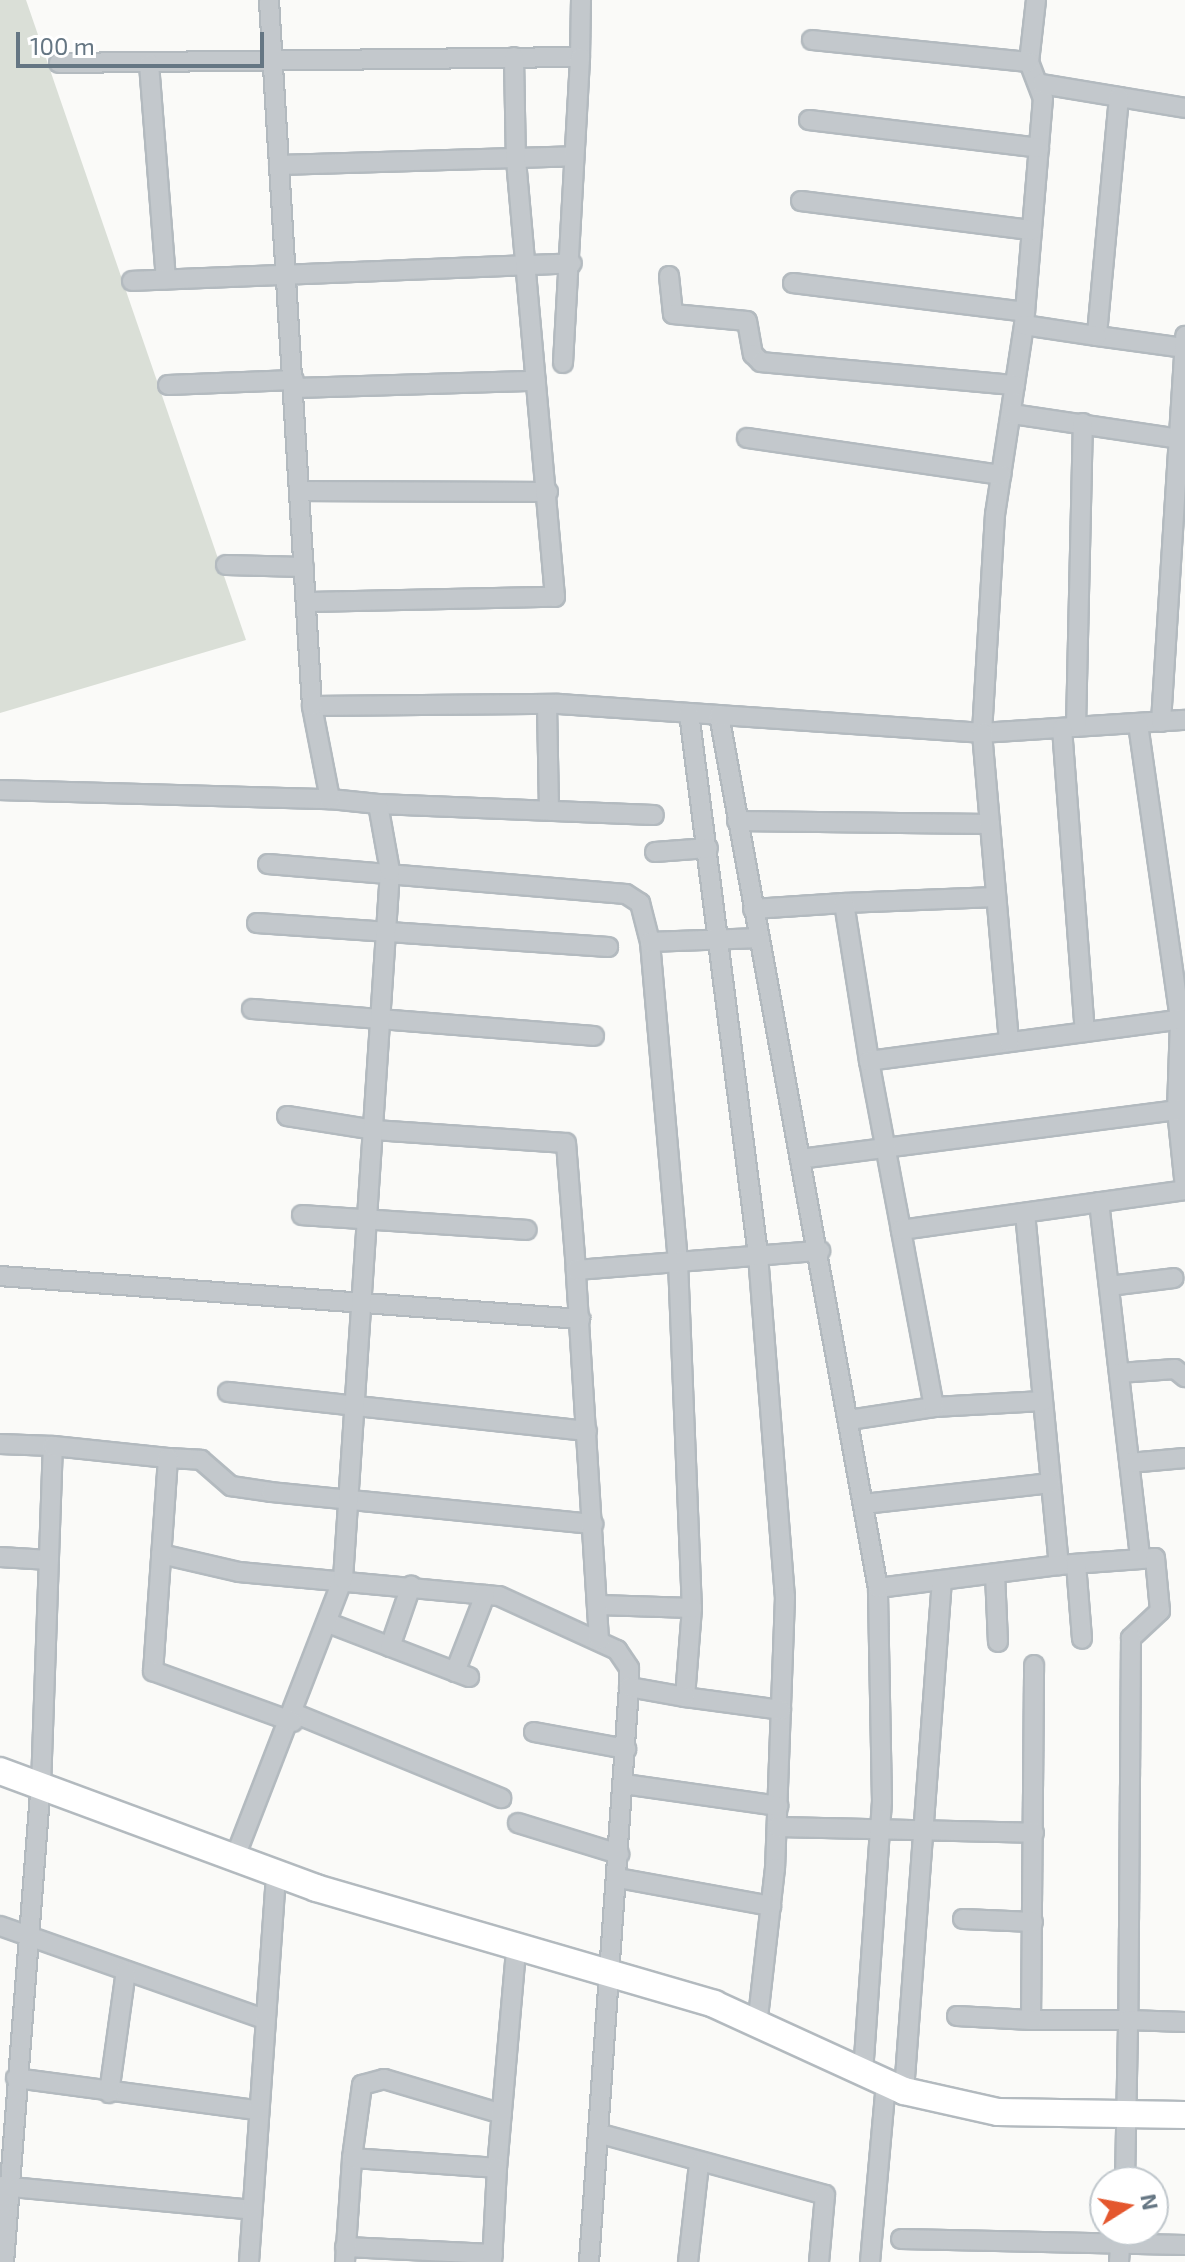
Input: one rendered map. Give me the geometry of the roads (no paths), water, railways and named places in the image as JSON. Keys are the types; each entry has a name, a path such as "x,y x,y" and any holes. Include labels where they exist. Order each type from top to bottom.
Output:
{"street":[{"path":"269,0 295,384 312,706 330,799"},
{"path":"563,363 572,263 581,0"},
{"path":"1009,1042 982,733 1001,475 1024,319 1039,148 1042,84 1029,62 1036,0"},
{"path":"812,40 1029,62"},
{"path":"306,602 555,597 548,492 516,163 514,57"},
{"path":"59,63 271,64 580,57"},
{"path":"149,64 166,279"},
{"path":"1042,84 1185,108"},
{"path":"1097,336 1119,97"},
{"path":"809,120 1039,148"},
{"path":"279,165 516,163 574,156"},
{"path":"801,201 1032,230"},
{"path":"132,281 572,263"},
{"path":"669,276 673,314 747,321 761,362 1015,385"},
{"path":"793,283 1024,319 1097,336 1185,344 1161,722"},
{"path":"168,385 536,381"},
{"path":"1012,414 1181,440"},
{"path":"1083,423 1069,728 1085,1032"},
{"path":"747,438 1001,475"},
{"path":"300,491 548,492"},
{"path":"226,565 304,567"},
{"path":"312,706 547,705 982,733 1185,720"},
{"path":"547,705 549,810"},
{"path":"689,713 722,940 758,1255 785,1597 777,1827 757,2026"},
{"path":"719,715 800,1159 820,1251 878,1588 884,2082"},
{"path":"901,1230 1185,1189 1181,1110 1182,1019 1176,922 1138,724"},
{"path":"0,790 330,799 378,804 654,815"},
{"path":"235,1857 331,1624 343,1579 359,1305 385,1020 385,932 390,871 378,804"},
{"path":"737,821 990,824"},
{"path":"655,852 708,848"},
{"path":"268,864 390,871 626,894 640,903 650,942 678,1262 692,1608 685,1697"},
{"path":"753,909 996,897"},
{"path":"844,903 869,1061 934,1407"},
{"path":"257,923 608,947"},
{"path":"650,942 759,938"},
{"path":"252,1009 594,1036"},
{"path":"869,1061 1182,1019"},
{"path":"800,1159 884,1145 1181,1110"},
{"path":"287,1116 374,1130 566,1143 599,1640"},
{"path":"1099,1202 1140,1559"},
{"path":"1025,1213 1051,1483 1082,1639"},
{"path":"302,1215 366,1222 526,1230"},
{"path":"576,1270 820,1251"},
{"path":"0,1276 580,1319"},
{"path":"1109,1286 1174,1278"},
{"path":"1119,1373 1175,1369 1185,1377"},
{"path":"228,1392 352,1410 587,1431"},
{"path":"849,1420 934,1407 1043,1401"},
{"path":"0,1444 53,1446 208,1463 231,1486 347,1503 593,1524"},
{"path":"4,2262 5,2186 16,2078 24,1933 41,1786 53,1446"},
{"path":"168,1458 153,1671 294,1718 501,1798"},
{"path":"1129,1463 1185,1458"},
{"path":"864,1504 1051,1483"},
{"path":"161,1554 239,1572 343,1579 485,1595 599,1640 625,1659 629,1687 624,1784 601,2134 589,2262"},
{"path":"0,1557 49,1560"},
{"path":"878,1588 1067,1565 1155,1558 1160,1611 1131,1638 1129,2115 1126,2166"},
{"path":"995,1574 998,1642"},
{"path":"870,2262 884,2082 926,1830 942,1580"},
{"path":"390,1647 411,1586"},
{"path":"331,1624 462,1674 485,1595"},
{"path":"599,1605 692,1608"},
{"path":"1031,2020 1034,1665"},
{"path":"629,1687 781,1710"},
{"path":"534,1732 626,1749"},
{"path":"0,1771 276,1873 516,1950 714,2004 884,2082 998,2112 1185,2115"},
{"path":"624,1784 778,1806"},
{"path":"518,1823 619,1854"},
{"path":"777,1827 1034,1833"},
{"path":"249,2262 261,2018 276,1873"},
{"path":"618,1878 771,1906"},
{"path":"963,1919 1033,1922"},
{"path":"0,1926 261,2018"},
{"path":"502,2114 384,2079 362,2085 352,2158 345,2254 493,2258 497,2168 502,2114 516,1950"},
{"path":"109,2093 126,1971"},
{"path":"957,2016 1185,2022"},
{"path":"16,2078 109,2093 255,2110"},
{"path":"601,2134 699,2164 825,2195 819,2262"},
{"path":"352,2158 497,2168"},
{"path":"688,2262 699,2164"},
{"path":"5,2186 252,2210"},
{"path":"901,2239 1089,2236"}]}
